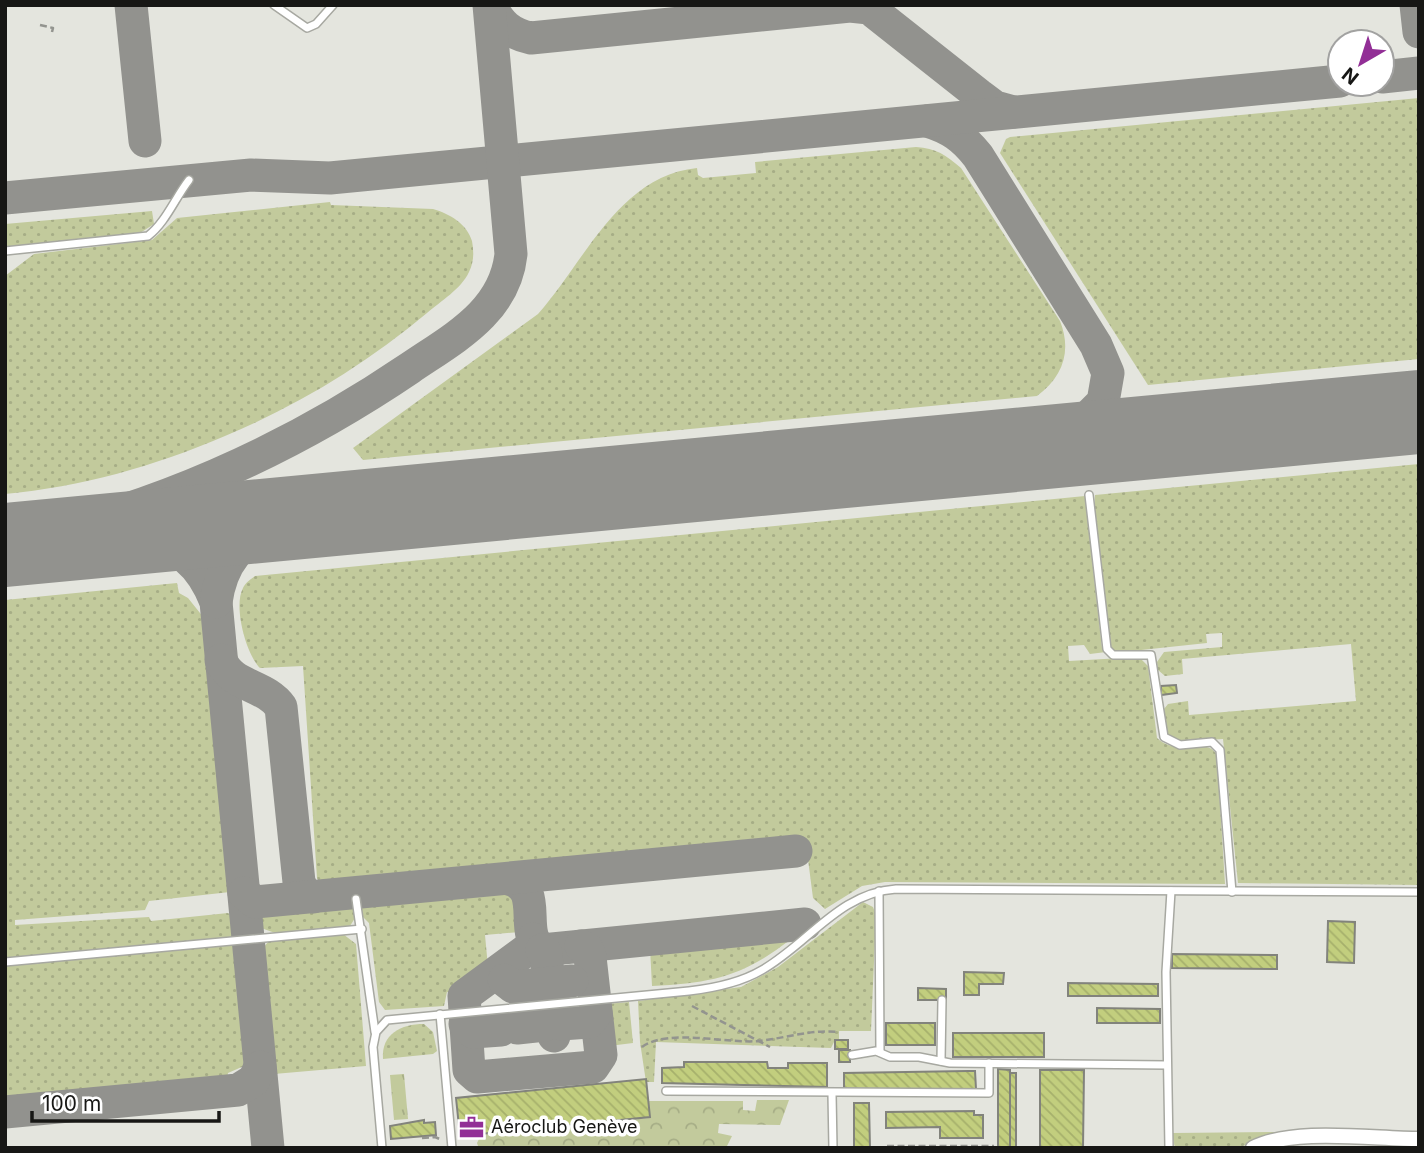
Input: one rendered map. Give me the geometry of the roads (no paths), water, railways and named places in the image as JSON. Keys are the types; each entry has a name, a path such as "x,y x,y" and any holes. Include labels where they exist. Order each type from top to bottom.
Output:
{"street":[{"path":"1253,1148 1276,1140 1310,1138 1419,1139"}],"lane":[{"path":"274,5 307,28 316,24 333,5"},
{"path":"5,251 149,236 160,227 173,201 189,180"},
{"path":"1089,495 1107,649 1117,655 1151,655 1164,737 1180,745 1212,742 1220,750 1232,892"},
{"path":"376,1032 387,1020 681,992 732,983 765,968 850,902 879,891 1419,892"},
{"path":"879,891 880,1052"},
{"path":"1169,1148 1166,972 1171,891"},
{"path":"356,899 376,1032 373,1047 382,1148"},
{"path":"5,962 362,929"},
{"path":"941,1060 942,1000"},
{"path":"440,1014 452,1144"},
{"path":"852,1055 880,1052 890,1057 919,1056 989,1063 1167,1065"},
{"path":"666,1091 989,1093 989,1063"},
{"path":"832,1094 833,1148"}],"place":[{"name":"Aéroclub Genève","path":"471,1127"}]}
